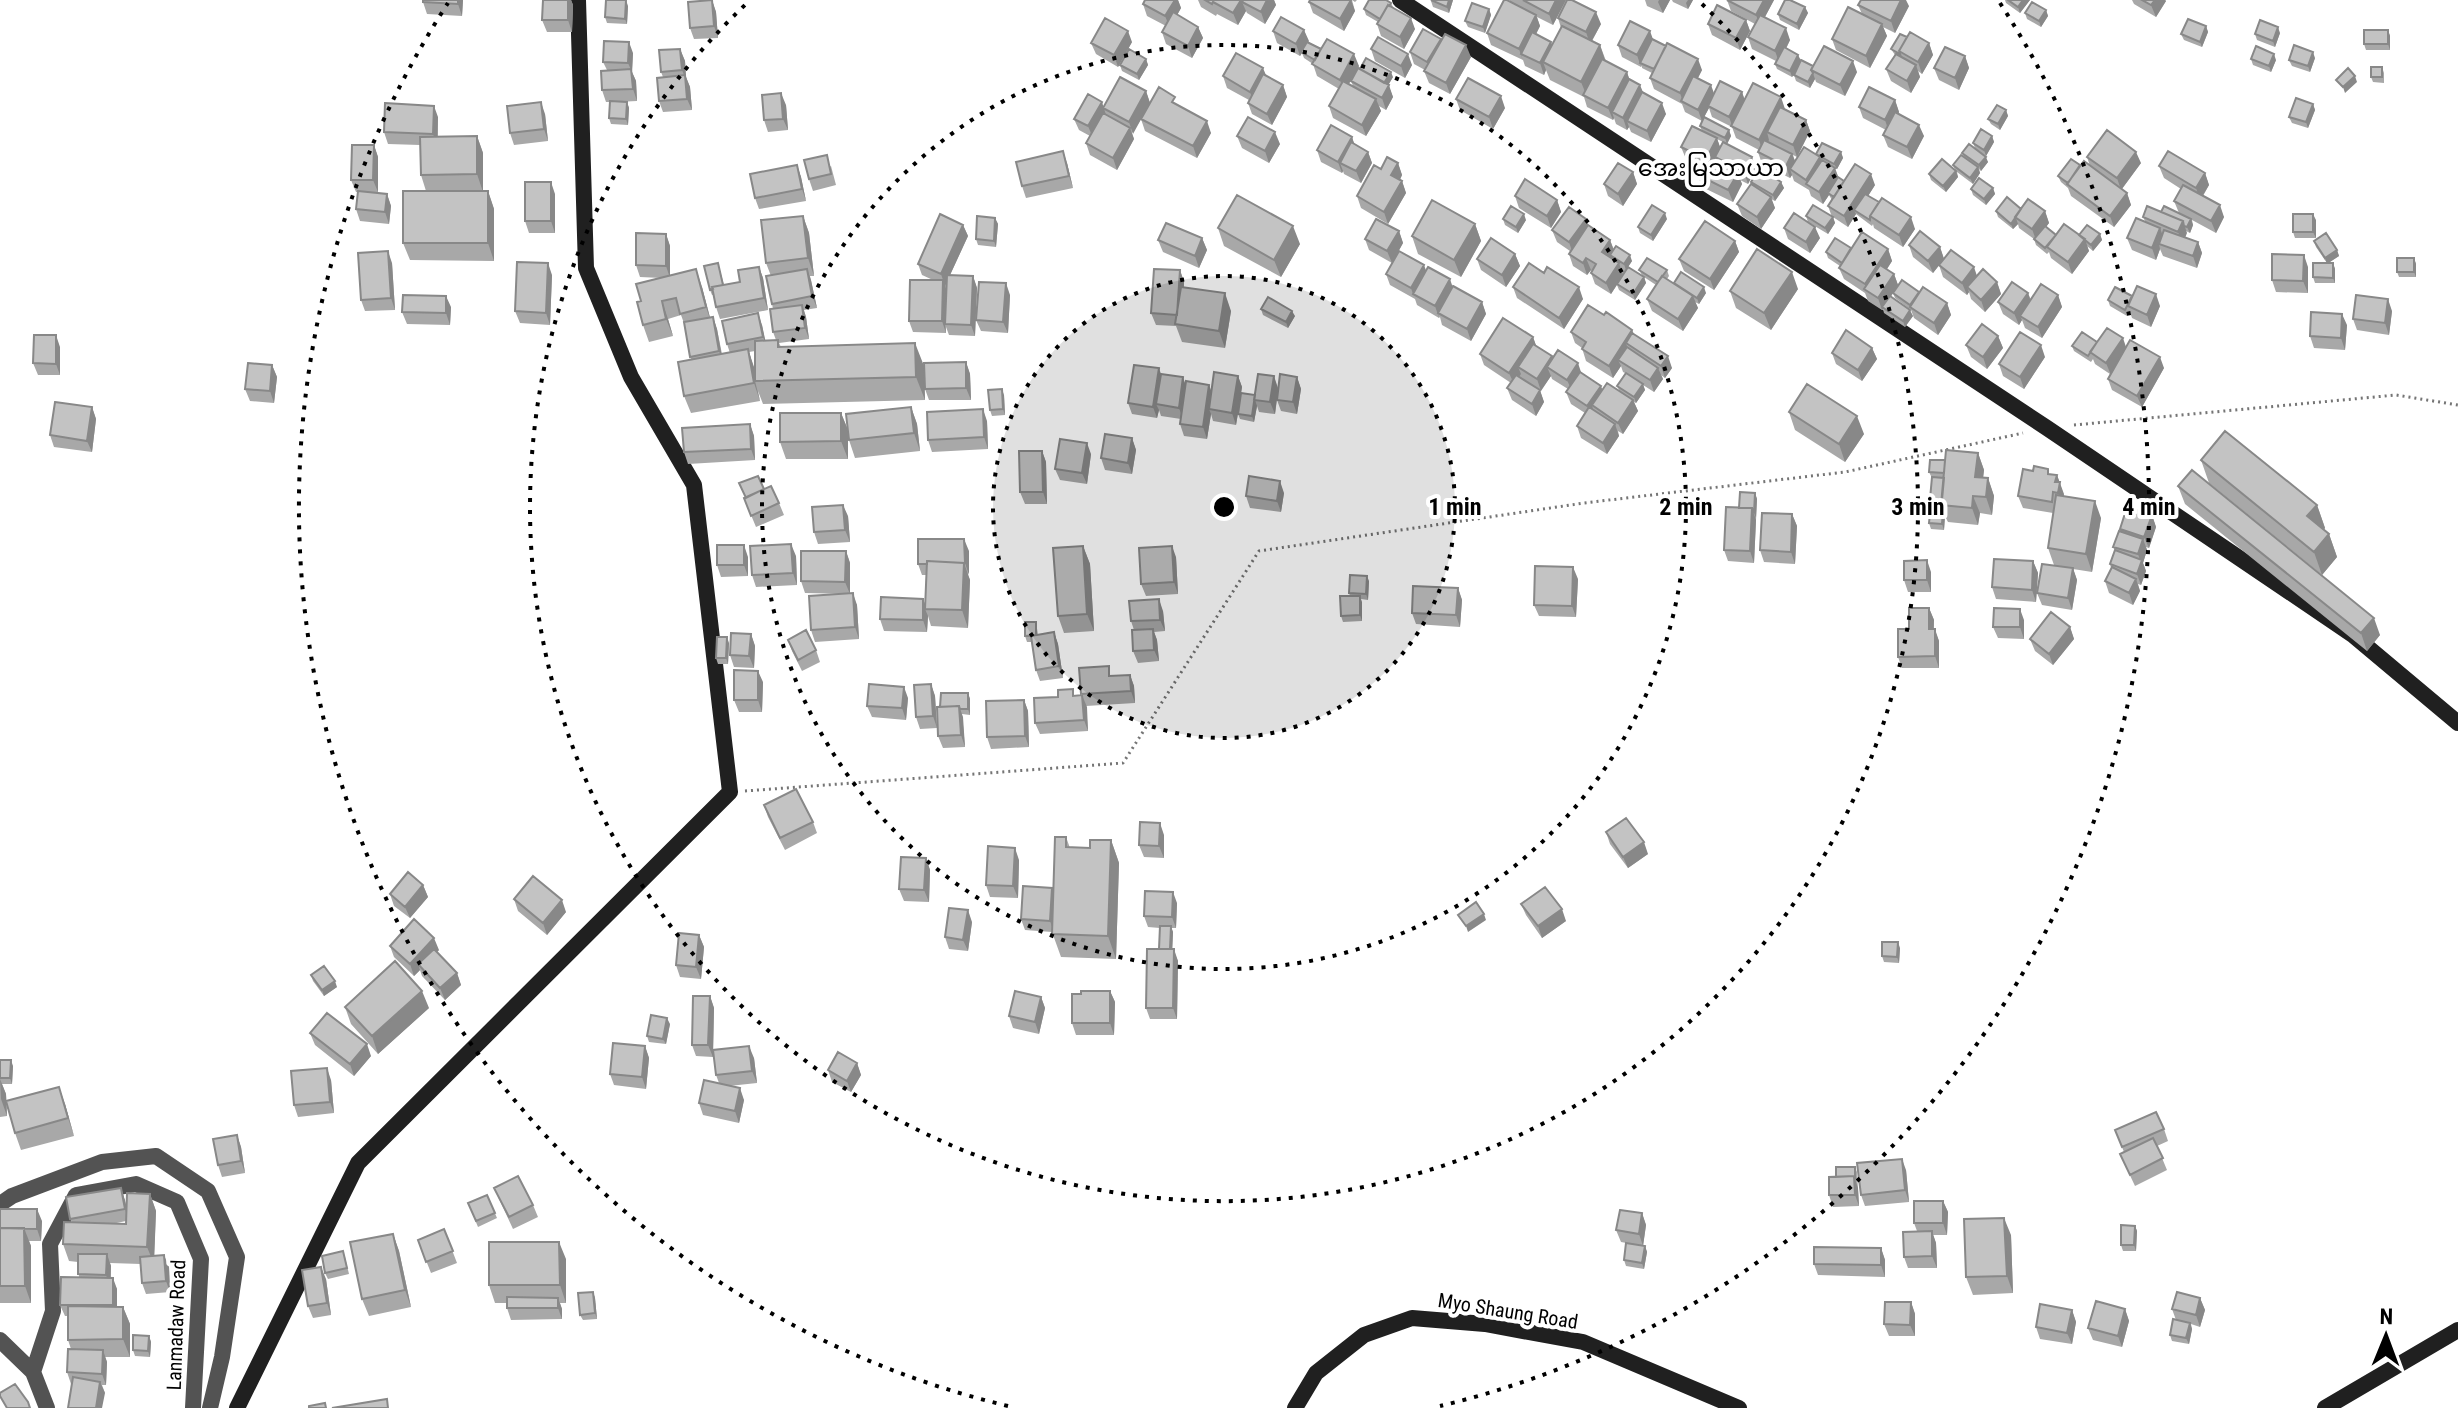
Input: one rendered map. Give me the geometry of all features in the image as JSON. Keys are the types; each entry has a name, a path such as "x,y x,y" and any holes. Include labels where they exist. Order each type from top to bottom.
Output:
{"street":[{"path":"237,1408 358,1163 730,792 694,485 631,377 586,268 578,0"},
{"path":"1400,0 2047,428 2353,635 2458,723"},
{"name":"Lanmadaw Road","path":"0,1204 12,1196 102,1162 156,1156 208,1191 237,1257 222,1357 210,1408"},
{"name":"Lanmadaw Road","path":"33,1372 53,1311 50,1244 69,1207 76,1195 136,1184 177,1202 201,1259 193,1408"},
{"name":"Myo Shaung Road","path":"1295,1408 1316,1373 1364,1335 1412,1318 1485,1324 1583,1342 1739,1408"},
{"path":"2325,1408 2458,1330"},
{"path":"0,1340 33,1372 47,1408"}],"path":[{"path":"730,792 1123,763 1259,551 1584,503 1845,472 2047,428 2396,395 2458,405"}],"building":[{"path":"458,0 458,4 423,2"},
{"path":"543,0 568,0 568,20 542,20"},
{"path":"606,0 626,0 625,19 605,17"},
{"path":"712,0 714,26 690,28 688,2"},
{"path":"1145,0 1175,0 1165,16 1143,4"},
{"path":"1205,0 1241,0 1233,13"},
{"path":"1243,0 1267,0 1261,12"},
{"path":"1310,0 1351,0 1340,19"},
{"path":"1369,0 1391,3 1380,19 1364,9"},
{"path":"1431,0 1449,0 1447,7"},
{"path":"1504,0 1536,15 1519,49 1487,33"},
{"path":"1523,0 1556,0 1549,14"},
{"path":"1567,0 1596,12 1586,32 1558,18"},
{"path":"1727,0 1764,0 1756,15"},
{"path":"1785,0 1805,7 1797,24 1778,14"},
{"path":"1861,0 1901,0 1891,21 1858,5"},
{"path":"2008,0 2023,0 2018,7"},
{"path":"2032,2 2046,10 2039,21 2025,13"},
{"path":"1472,3 1489,9 1483,27 1465,21"},
{"path":"1388,5 1411,18 1400,37 1377,24"},
{"path":"1717,5 1746,20 1736,38 1708,24"},
{"path":"1848,7 1882,24 1866,56 1832,39"},
{"path":"1173,12 1198,27 1188,46 1162,32"},
{"path":"1760,15 1786,28 1775,51 1748,37"},
{"path":"1281,17 1304,30 1296,44 1273,31"},
{"path":"1105,18 1128,31 1114,55 1091,43"},
{"path":"2188,19 2206,26 2200,42 2181,34"},
{"path":"2260,20 2278,27 2273,41 2255,34"},
{"path":"1630,21 1650,31 1637,55 1618,45"},
{"path":"1562,26 1600,45 1581,82 1543,62"},
{"path":"1423,29 1441,39 1427,62 1410,52"},
{"path":"2364,30 2388,30 2388,44 2364,44"},
{"path":"1532,32 1551,42 1540,63 1521,54"},
{"path":"1910,32 1929,43 1918,62 1899,51"},
{"path":"1445,34 1466,45 1446,83 1424,71"},
{"path":"1900,34 1907,37 1900,54 1891,49"},
{"path":"1378,37 1408,54 1401,66 1371,49"},
{"path":"1327,39 1354,54 1340,80 1312,64"},
{"path":"1652,39 1666,46 1654,69 1640,63"},
{"path":"604,41 629,42 628,63 603,62"},
{"path":"1307,42 1321,49 1315,60 1301,52"},
{"path":"1667,43 1698,59 1680,93 1650,78"},
{"path":"2294,45 2313,52 2308,66 2289,60"},
{"path":"1824,46 1853,61 1840,85 1811,70"},
{"path":"2256,46 2274,54 2269,66 2251,59"},
{"path":"1784,47 1798,55 1790,71 1775,64"},
{"path":"1945,47 1965,56 1955,78 1934,68"},
{"path":"680,49 682,70 661,72 659,50"},
{"path":"1129,49 1146,59 1137,74 1120,65"},
{"path":"1236,53 1263,68 1250,92 1223,76"},
{"path":"1896,54 1916,65 1907,81 1886,69"},
{"path":"1366,58 1391,72 1384,83 1360,69"},
{"path":"1602,59 1627,72 1608,108 1583,95"},
{"path":"1801,60 1813,66 1808,82 1794,75"},
{"path":"2371,67 2382,67 2382,77 2371,77"},
{"path":"1358,68 1389,85 1382,98 1351,81"},
{"path":"2348,68 2355,76 2343,87 2336,80"},
{"path":"631,69 633,89 602,90 601,71"},
{"path":"1263,74 1283,85 1267,114 1248,103"},
{"path":"685,75 687,99 659,101 657,78"},
{"path":"1693,76 1711,85 1698,110 1681,101"},
{"path":"1120,77 1146,91 1129,122 1103,108"},
{"path":"1468,78 1501,96 1489,117 1456,99"},
{"path":"1629,79 1640,85 1623,118 1612,112"},
{"path":"1343,81 1376,99 1362,125 1329,106"},
{"path":"1720,81 1742,92 1729,117 1708,106"},
{"path":"1753,83 1781,97 1759,140 1731,126"},
{"path":"1159,87 1175,97 1172,102 1207,121 1193,146 1141,119"},
{"path":"1869,87 1895,100 1885,120 1859,107"},
{"path":"1642,92 1662,103 1647,131 1627,121"},
{"path":"781,93 783,119 764,120 762,95"},
{"path":"1088,94 1102,102 1088,126 1074,119"},
{"path":"2296,98 2313,104 2306,122 2289,117"},
{"path":"610,101 627,102 626,119 609,118"},
{"path":"541,102 544,129 510,133 507,106"},
{"path":"385,103 434,106 433,134 384,132"},
{"path":"1997,105 2006,110 1998,124 1988,119"},
{"path":"1780,107 1806,120 1793,145 1767,132"},
{"path":"1895,112 1919,125 1907,147 1883,135"},
{"path":"1103,113 1130,128 1113,158 1086,143"},
{"path":"1248,117 1275,132 1265,151 1237,136"},
{"path":"1704,117 1729,130 1725,138 1700,126"},
{"path":"1331,125 1352,137 1338,162 1317,150"},
{"path":"1692,126 1717,138 1707,157 1738,173 1728,190 1698,175 1706,159 1681,147"},
{"path":"1981,129 1992,136 1984,150 1973,143"},
{"path":"2107,130 2136,152 2117,178 2087,157"},
{"path":"477,136 477,174 421,175 420,137"},
{"path":"1764,140 1792,154 1786,166 1758,152"},
{"path":"1351,142 1368,152 1356,171 1340,163"},
{"path":"1723,142 1752,157 1744,172 1715,157"},
{"path":"1822,143 1841,152 1834,164 1816,154"},
{"path":"1969,144 1986,157 1979,165 1962,153"},
{"path":"352,145 374,145 373,180 351,180"},
{"path":"1804,147 1820,157 1806,180 1790,169"},
{"path":"1063,151 1069,176 1022,186 1016,162"},
{"path":"2168,151 2205,173 2196,188 2159,166"},
{"path":"827,155 831,174 809,179 804,160"},
{"path":"1961,155 1978,167 1970,178 1953,165"},
{"path":"1387,157 1398,163 1391,175 1402,181 1384,212 1357,196 1374,165 1381,169"},
{"path":"1942,159 1956,171 1943,186 1929,174"},
{"path":"2071,159 2080,165 2068,183 2058,176"},
{"path":"1822,160 1835,168 1819,192 1806,184"},
{"path":"2084,161 2127,193 2110,216 2067,184"},
{"path":"1618,163 1633,172 1618,194 1604,184"},
{"path":"1855,164 1871,174 1844,216 1828,206"},
{"path":"797,165 802,189 755,198 750,174"},
{"path":"1760,168 1781,182 1773,195 1751,182"},
{"path":"1838,177 1844,181 1834,197 1828,193"},
{"path":"1979,178 1993,188 1984,199 1971,189"},
{"path":"1525,179 1557,200 1547,216 1515,196"},
{"path":"525,182 551,182 551,221 525,221"},
{"path":"1751,184 1771,197 1757,217 1737,204"},
{"path":"2183,185 2220,205 2211,221 2174,201"},
{"path":"358,191 387,194 385,212 356,209"},
{"path":"403,191 488,191 488,243 403,243"},
{"path":"1865,194 1879,202 1870,220 1854,210"},
{"path":"1237,195 1293,226 1274,260 1218,228"},
{"path":"2007,197 2021,209 2011,224 1996,211"},
{"path":"1882,198 1911,217 1899,235 1870,216"},
{"path":"2028,199 2045,211 2032,229 2015,217"},
{"path":"1432,200 1475,224 1454,260 1412,236"},
{"path":"1652,205 1665,213 1651,235 1638,227"},
{"path":"1813,205 1833,217 1825,228 1806,216"},
{"path":"1511,206 1524,214 1516,227 1503,219"},
{"path":"2147,206 2183,221 2178,232 2143,217"},
{"path":"2164,206 2191,219 2187,227 2183,221 2161,212"},
{"path":"1569,207 1586,219 1569,242 1552,230"},
{"path":"1794,213 1815,227 1806,242 1784,228"},
{"path":"940,214 963,225 941,274 918,264"},
{"path":"2293,214 2313,214 2313,232 2293,232"},
{"path":"803,216 808,258 766,263 761,220"},
{"path":"977,216 995,218 994,241 976,239"},
{"path":"2136,218 2160,228 2152,248 2127,238"},
{"path":"1376,219 1399,231 1387,251 1365,239"},
{"path":"1705,221 1735,241 1710,279 1679,259"},
{"path":"1166,223 1202,238 1195,256 1158,240"},
{"path":"2064,224 2085,239 2068,262 2047,247"},
{"path":"1588,225 1610,240 1602,252 1619,263 1606,283 1591,273 1596,264 1586,258 1583,263 1569,254"},
{"path":"2087,225 2100,234 2091,245 2079,235"},
{"path":"2045,226 2056,235 2045,248 2034,239"},
{"path":"2164,230 2198,242 2193,256 2159,244"},
{"path":"1920,231 1940,247 1928,261 1909,245"},
{"path":"1862,232 1888,249 1865,284 1839,268"},
{"path":"636,233 666,234 666,266 636,265"},
{"path":"2326,233 2337,250 2325,258 2314,241"},
{"path":"1491,238 1515,254 1502,275 1477,259"},
{"path":"1835,238 1851,248 1842,263 1826,252"},
{"path":"1616,246 1630,255 1624,264 1610,255"},
{"path":"1757,249 1792,272 1764,313 1730,291"},
{"path":"1951,250 1974,267 1962,283 1939,265"},
{"path":"388,251 391,298 361,300 358,253"},
{"path":"1399,251 1424,265 1411,288 1386,274"},
{"path":"2272,254 2304,255 2303,281 2272,280"},
{"path":"1647,258 1667,270 1658,282 1639,270"},
{"path":"2397,258 2414,258 2414,272 2397,272"},
{"path":"517,262 548,263 546,313 515,311"},
{"path":"718,263 723,285 710,290 704,266"},
{"path":"1529,263 1544,273 1547,267 1579,287 1559,318 1513,287"},
{"path":"2313,263 2333,263 2333,278 2313,277"},
{"path":"1880,265 1894,274 1878,298 1864,289"},
{"path":"759,267 764,298 716,307 712,287 740,282 738,270"},
{"path":"1428,267 1450,279 1435,306 1413,294"},
{"path":"1628,267 1644,277 1633,294 1617,284"},
{"path":"696,269 706,307 680,314 676,298 662,301 666,319 643,325 636,284"},
{"path":"807,269 812,296 772,304 766,276"},
{"path":"1154,269 1180,270 1177,315 1151,313"},
{"path":"1983,269 1997,282 1981,300 1967,287"},
{"path":"1681,272 1704,287 1697,298 1674,283"},
{"path":"947,275 973,276 971,325 945,324"},
{"path":"1662,276 1693,296 1678,319 1647,299"},
{"path":"910,280 943,280 942,321 909,321"},
{"path":"1902,280 1919,292 1910,305 1893,293"},
{"path":"979,282 1006,283 1003,322 976,320"},
{"path":"2012,282 2028,293 2014,313 1998,302"},
{"path":"2041,284 2058,295 2038,327 2020,316"},
{"path":"1453,286 1482,302 1467,329 1438,313"},
{"path":"2137,286 2156,294 2147,315 2128,306"},
{"path":"1181,287 1225,293 1219,331 1175,324"},
{"path":"1923,287 1947,303 1934,323 1910,307"},
{"path":"2115,287 2132,296 2125,310 2108,300"},
{"path":"403,295 446,296 446,313 402,312"},
{"path":"2356,295 2388,299 2385,323 2353,319"},
{"path":"1890,296 1910,310 1903,321 1882,307"},
{"path":"1268,297 1292,311 1286,322 1261,309"},
{"path":"802,305 805,328 773,332 770,309"},
{"path":"1588,305 1604,315 1606,312 1632,330 1609,366 1582,349 1586,342 1571,332"},
{"path":"2311,312 2342,314 2341,338 2310,336"},
{"path":"758,313 763,337 727,344 722,321"},
{"path":"713,317 719,351 690,357 684,322"},
{"path":"1503,318 1533,337 1509,373 1480,354"},
{"path":"1982,324 1998,336 1983,357 1966,345"},
{"path":"2107,328 2123,338 2106,363 2090,352"},
{"path":"1846,330 1872,348 1858,370 1832,353"},
{"path":"2020,332 2041,345 2020,377 1999,364"},
{"path":"2082,332 2097,342 2088,356 2072,346"},
{"path":"1632,333 1668,356 1661,366 1626,343"},
{"path":"34,335 56,335 56,364 33,363"},
{"path":"778,340 778,347 915,343 916,377 755,381 755,341"},
{"path":"2130,340 2160,357 2137,396 2108,379"},
{"path":"1533,344 1552,356 1537,379 1518,367"},
{"path":"1627,347 1658,368 1650,380 1618,360"},
{"path":"748,349 754,383 684,396 678,362"},
{"path":"1558,350 1578,363 1567,380 1547,367"},
{"path":"966,362 966,388 925,389 924,363"},
{"path":"248,363 272,365 270,391 245,389"},
{"path":"1134,365 1159,368 1153,407 1128,403"},
{"path":"1214,372 1238,376 1232,413 1209,409"},
{"path":"1580,372 1601,386 1587,406 1566,392"},
{"path":"1626,373 1643,384 1634,397 1617,386"},
{"path":"1161,374 1183,377 1179,408 1156,404"},
{"path":"1258,374 1274,376 1270,402 1254,400"},
{"path":"1280,374 1297,377 1293,402 1277,400"},
{"path":"1516,375 1540,390 1532,404 1507,388"},
{"path":"1186,381 1209,385 1203,427 1180,424"},
{"path":"1607,383 1633,400 1618,423 1592,405"},
{"path":"1807,384 1857,416 1839,444 1789,412"},
{"path":"1002,389 1003,409 990,410 988,390"},
{"path":"1241,393 1255,395 1252,416 1238,414"},
{"path":"55,402 92,407 87,441 50,435"},
{"path":"911,407 914,433 849,440 846,414"},
{"path":"1589,407 1615,424 1603,443 1577,426"},
{"path":"983,409 984,437 928,440 927,412"},
{"path":"780,413 841,413 841,441 780,442"},
{"path":"750,424 751,449 684,452 682,428"},
{"path":"2225,431 2317,505 2307,516 2329,534 2314,552 2201,460"},
{"path":"1105,434 1132,438 1128,463 1101,458"},
{"path":"1060,439 1087,443 1082,473 1055,469"},
{"path":"1946,450 1978,453 1975,477 1988,478 1986,497 1973,496 1972,508 1941,505"},
{"path":"1019,451 1042,451 1043,492 1020,492"},
{"path":"1930,460 1945,460 1944,473 1929,472"},
{"path":"2034,466 2057,475 2055,482 2060,482 2058,493 2053,492 2052,502 2018,496 2023,469 2033,471"},
{"path":"2192,470 2374,618 2361,633 2178,486"},
{"path":"758,476 764,489 746,498 739,483"},
{"path":"1249,476 1280,481 1277,501 1246,496"},
{"path":"1932,477 1944,478 1942,500 1930,499"},
{"path":"771,486 779,503 751,516 744,498"},
{"path":"1740,492 1755,493 1754,513 1752,508 1739,508"},
{"path":"2056,495 2095,501 2086,554 2048,548"},
{"path":"1931,504 1941,504 1942,524 1929,523"},
{"path":"843,505 845,530 814,532 812,507"},
{"path":"1726,507 1752,508 1750,551 1724,550"},
{"path":"2127,507 2152,515 2144,537 2120,529"},
{"path":"1762,513 1792,514 1791,552 1760,550"},
{"path":"2119,531 2143,539 2138,554 2113,547"},
{"path":"918,539 964,539 965,563 927,561 927,564 918,564"},
{"path":"791,544 793,573 752,575 750,546"},
{"path":"717,545 744,545 744,565 717,565"},
{"path":"1083,546 1087,614 1058,616 1053,548"},
{"path":"1172,546 1174,582 1141,584 1139,548"},
{"path":"2115,550 2142,560 2137,574 2110,564"},
{"path":"801,551 846,551 845,582 801,581"},
{"path":"1994,559 2033,561 2032,590 1992,587"},
{"path":"1927,560 1927,580 1904,580 1904,561"},
{"path":"927,561 964,563 962,610 925,609"},
{"path":"2042,564 2073,568 2068,598 2037,593"},
{"path":"1535,566 1573,567 1572,606 1534,605"},
{"path":"2112,567 2136,579 2129,593 2105,581"},
{"path":"1350,575 1367,576 1366,594 1349,593"},
{"path":"1413,586 1458,588 1456,615 1412,613"},
{"path":"853,593 855,627 811,630 809,596"},
{"path":"1340,596 1360,596 1360,615 1341,616"},
{"path":"881,597 923,599 923,620 880,619"},
{"path":"1159,599 1160,620 1131,621 1129,601"},
{"path":"1909,608 1929,608 1929,629 1935,629 1935,656 1898,657 1898,629 1909,629"},
{"path":"1994,608 2020,609 2020,627 1993,627"},
{"path":"2051,612 2070,627 2049,654 2030,639"},
{"path":"1025,622 1036,622 1036,635 1025,636"},
{"path":"1153,629 1154,650 1133,651 1132,630"},
{"path":"806,630 816,650 798,660 788,640"},
{"path":"1054,632 1059,666 1036,670 1031,636"},
{"path":"731,633 751,634 749,656 730,655"},
{"path":"717,637 727,637 726,658 716,658"},
{"path":"1109,666 1109,676 1130,675 1131,691 1081,694 1079,668"},
{"path":"734,670 758,671 758,700 734,700"},
{"path":"869,684 904,687 902,708 867,706"},
{"path":"931,684 933,716 916,717 914,685"},
{"path":"1073,689 1073,696 1082,695 1084,720 1035,723 1034,698 1058,697 1058,690"},
{"path":"941,693 968,693 968,709 940,707"},
{"path":"1024,700 1025,736 987,737 986,701"},
{"path":"959,706 961,735 938,736 937,707"},
{"path":"796,789 813,822 780,838 764,805"},
{"path":"1626,818 1644,842 1623,857 1606,832"},
{"path":"1140,822 1160,823 1159,846 1139,845"},
{"path":"1055,837 1066,837 1066,847 1090,848 1090,840 1111,840 1108,936 1052,934"},
{"path":"988,846 1015,848 1013,886 986,885"},
{"path":"901,857 926,858 924,890 899,889"},
{"path":"408,872 423,885 405,907 390,894"},
{"path":"533,876 562,900 543,923 514,899"},
{"path":"1023,886 1052,888 1050,921 1021,919"},
{"path":"1545,887 1562,909 1538,926 1521,904"},
{"path":"1145,891 1173,892 1172,917 1144,916"},
{"path":"1476,902 1484,914 1466,926 1458,915"},
{"path":"949,908 968,910 963,940 945,937"},
{"path":"414,919 434,938 410,964 390,946"},
{"path":"1160,926 1171,926 1170,949 1159,949"},
{"path":"679,933 699,935 696,967 676,965"},
{"path":"1882,942 1898,942 1897,957 1882,956"},
{"path":"434,949 457,973 440,988 418,964"},
{"path":"1147,949 1174,949 1173,1008 1146,1008"},
{"path":"395,961 422,991 372,1036 345,1007"},
{"path":"324,966 335,981 322,990 311,975"},
{"path":"1015,991 1041,997 1035,1022 1009,1016"},
{"path":"1081,991 1110,991 1110,1023 1072,1023 1072,994 1081,994"},
{"path":"693,996 710,996 708,1045 692,1045"},
{"path":"327,1013 367,1044 350,1064 310,1033"},
{"path":"651,1015 667,1018 663,1039 647,1036"},
{"path":"613,1043 645,1046 642,1077 610,1074"},
{"path":"749,1046 752,1071 716,1075 713,1050"},
{"path":"838,1052 857,1063 847,1081 828,1070"},
{"path":"0,1060 11,1060 10,1078 0,1078"},
{"path":"327,1068 330,1102 294,1105 291,1071"},
{"path":"704,1080 740,1088 735,1111 699,1103"},
{"path":"59,1087 68,1118 15,1133 6,1101"},
{"path":"2156,1112 2164,1129 2122,1147 2115,1130"},
{"path":"237,1135 241,1161 218,1165 213,1139"},
{"path":"2153,1138 2163,1158 2130,1175 2120,1154"},
{"path":"1902,1159 1905,1190 1861,1195 1857,1163"},
{"path":"1836,1167 1855,1167 1855,1179 1854,1176 1836,1177"},
{"path":"518,1176 533,1205 509,1217 494,1188"},
{"path":"1854,1176 1855,1195 1829,1195 1829,1177"},
{"path":"121,1188 125,1209 70,1219 66,1197"},
{"path":"127,1193 150,1194 147,1247 63,1244 64,1222 126,1224"},
{"path":"487,1195 495,1213 476,1221 468,1203"},
{"path":"1914,1201 1943,1201 1943,1223 1914,1223"},
{"path":"0,1209 37,1209 37,1229 0,1228"},
{"path":"1620,1210 1642,1213 1639,1234 1616,1230"},
{"path":"2004,1218 2007,1276 1966,1277 1964,1219"},
{"path":"2121,1225 2135,1226 2134,1245 2121,1245"},
{"path":"0,1228 24,1228 25,1286 0,1286"},
{"path":"444,1229 453,1251 426,1262 418,1240"},
{"path":"1932,1231 1932,1256 1904,1257 1903,1232"},
{"path":"393,1234 405,1290 362,1299 350,1242"},
{"path":"489,1242 559,1242 560,1285 489,1285"},
{"path":"1626,1243 1645,1246 1642,1263 1624,1260"},
{"path":"1814,1247 1881,1248 1881,1265 1814,1264"},
{"path":"343,1251 347,1268 325,1273 322,1256"},
{"path":"78,1254 107,1254 106,1275 78,1274"},
{"path":"164,1255 166,1281 142,1283 140,1257"},
{"path":"321,1267 327,1303 308,1306 302,1270"},
{"path":"61,1277 113,1278 113,1305 60,1305"},
{"path":"593,1292 595,1313 580,1315 578,1293"},
{"path":"2177,1292 2200,1298 2196,1315 2172,1309"},
{"path":"507,1297 558,1298 558,1308 507,1308"},
{"path":"2096,1301 2125,1309 2118,1336 2088,1328"},
{"path":"1885,1302 1911,1302 1910,1325 1884,1324"},
{"path":"2040,1304 2072,1310 2067,1333 2036,1327"},
{"path":"68,1306 123,1307 123,1339 68,1340"},
{"path":"2173,1319 2190,1323 2186,1338 2170,1335"},
{"path":"133,1335 149,1336 148,1351 133,1350"},
{"path":"68,1349 103,1350 102,1374 67,1372"},
{"path":"73,1377 100,1382 96,1408 68,1408"},
{"path":"15,1384 30,1408 7,1408 0,1393"},
{"path":"387,1399 388,1408 332,1408"},
{"path":"325,1403 326,1408 309,1408 309,1406"}],"district":[{"name":"အေးမြသာယာ","path":"1711,168"}]}
